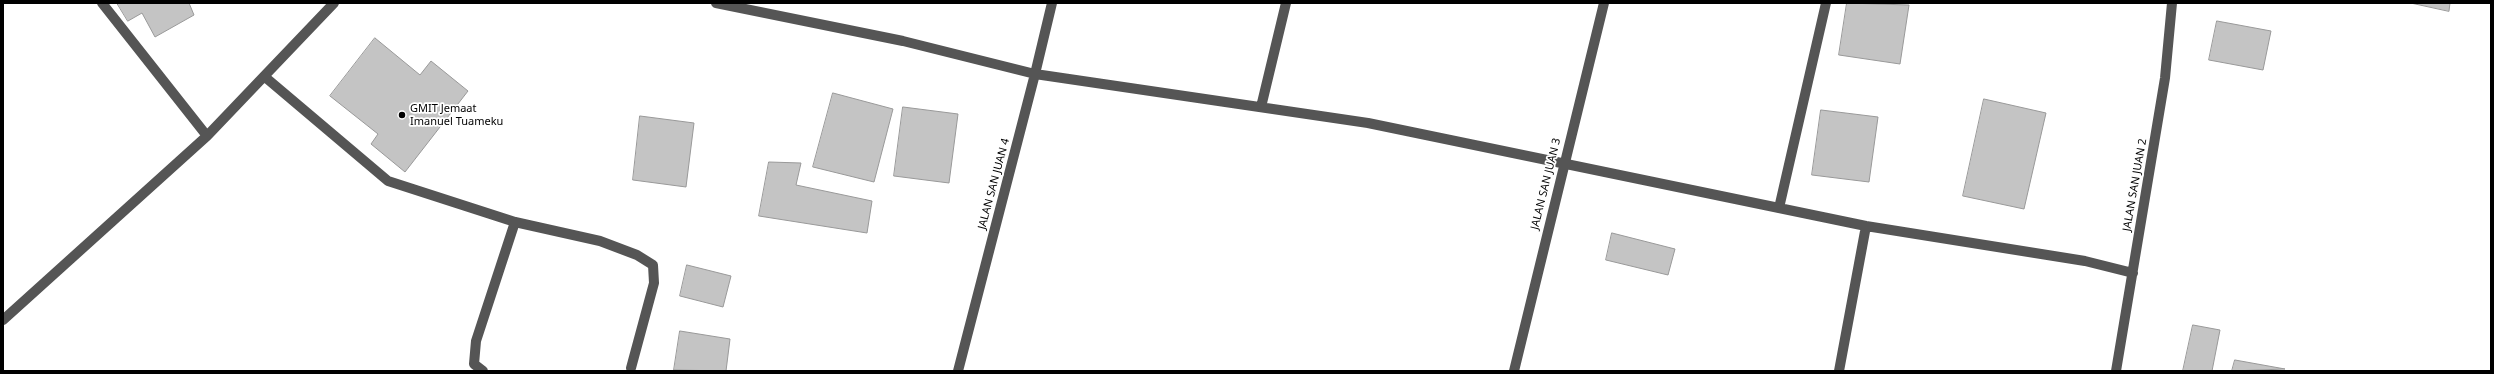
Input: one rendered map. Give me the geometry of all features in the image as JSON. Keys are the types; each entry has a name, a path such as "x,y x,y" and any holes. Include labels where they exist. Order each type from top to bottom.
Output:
{"street":[{"path":"102,3 207,136"},
{"path":"3,320 207,136 265,77 334,3"},
{"path":"716,3 903,41 1035,74 1261,106 1368,123 1866,226 2085,261 2133,273"},
{"name":"JALAN SAN JUAN 4","path":"958,371 1052,3"},
{"path":"1261,106 1286,3"},
{"name":"JALAN SAN JUAN 3","path":"1514,371 1563,164 1604,3"},
{"path":"1779,208 1826,3"},
{"name":"JALAN SAN JUAN 2","path":"2116,371 2165,78 2172,3"},
{"path":"265,77 388,180 515,222 600,241 637,255 653,265 654,283 631,368"},
{"path":"483,371 474,364 476,341 515,222"},
{"path":"1839,371 1866,226"}],"building":[{"path":"117,3 189,3 194,15 155,37 142,13 128,21"},
{"path":"1847,3 1909,5 1900,64 1839,55"},
{"path":"2411,3 2450,3 2449,11"},
{"path":"2217,21 2271,31 2263,70 2209,60"},
{"name":"GMIT Jemaat Imanuel Tuameku","path":"375,38 420,75 431,61 468,91 405,172 371,144 378,134 330,96"},
{"path":"833,93 893,109 874,182 813,167"},
{"path":"1984,99 2046,113 2024,209 1963,196"},
{"path":"903,107 958,114 949,183 894,176"},
{"path":"1821,110 1878,117 1869,182 1812,175"},
{"path":"640,116 694,123 686,187 633,180"},
{"path":"769,162 801,163 796,185 872,201 867,233 759,216"},
{"path":"1612,233 1675,249 1668,275 1606,260"},
{"path":"687,265 731,276 723,307 680,296"},
{"path":"2193,325 2220,330 2212,371 2183,371"},
{"path":"680,331 730,339 726,371 674,370"},
{"path":"2235,360 2285,369 2232,371"}],"place":[{"name":"GMIT Jemaat Imanuel Tuameku","path":"402,115"}]}
